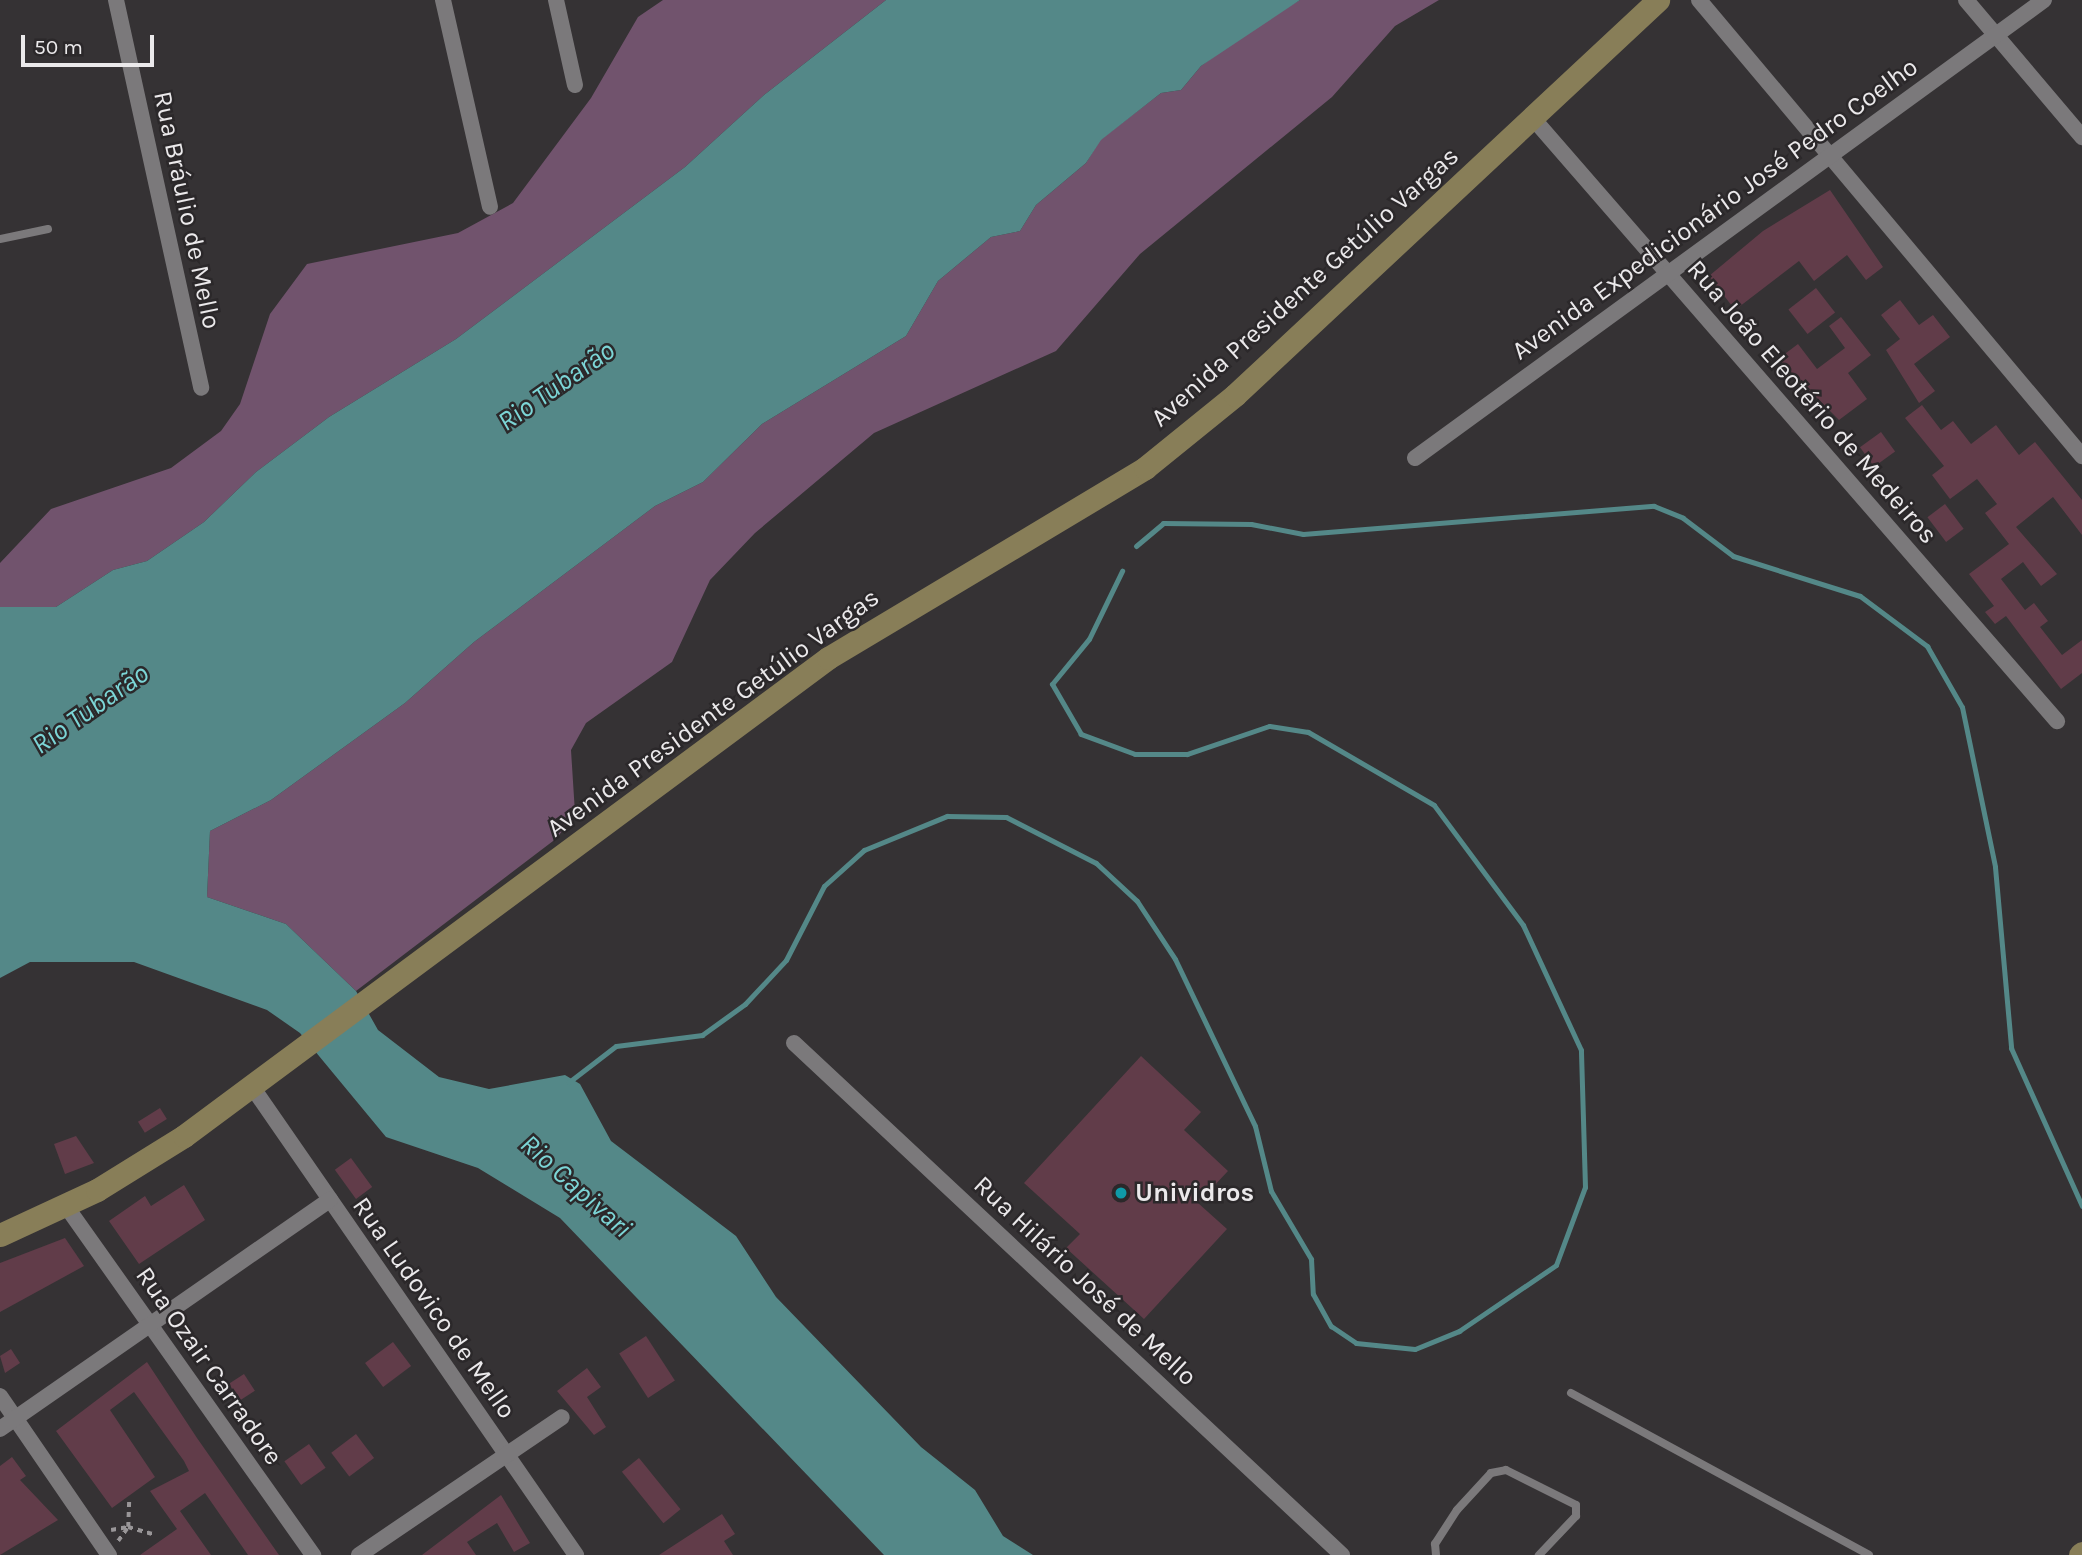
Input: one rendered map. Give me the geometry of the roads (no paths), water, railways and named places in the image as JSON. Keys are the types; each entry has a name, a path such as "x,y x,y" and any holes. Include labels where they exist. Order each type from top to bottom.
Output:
{"main road":[{"name":"Avenida Presidente Getúlio Vargas","path":"0,1235 66,1206 121,1177 302,1053 828,658 1156,460 1245,386 1658,0"}],"street":[{"name":"Rua Bráulio de Mello","path":"117,0 201,388"},
{"path":"443,0 489,207"},
{"path":"555,0 575,85"},
{"path":"1699,0 2082,456"},
{"path":"1966,0 2082,137"},
{"name":"Avenida Expedicionário José Pedro Coelho","path":"1415,458 2045,0"},
{"name":"Rua João Eleotério de Medeiros","path":"1531,116 2057,720"},
{"name":"Rua Hilário José de Mello","path":"794,1042 1342,1555"},
{"name":"Rua Ludovico de Mello","path":"253,1088 576,1555"},
{"path":"0,1429 330,1200"},
{"name":"Rua Ozair Carradore","path":"66,1206 313,1555"},
{"path":"0,1396 104,1548"},
{"path":"359,1555 562,1417"}],"lane":[{"path":"0,239 48,229"},
{"path":"1571,1393 1869,1555"},
{"path":"1436,1555 1435,1544 1457,1510 1491,1473 1506,1470 1576,1505 1576,1516 1539,1555"}],"water":[{"path":"886,0 1300,0 1201,66 1181,90 1161,93 1101,140 1086,163 1036,205 1020,231 991,237 938,281 906,336 762,424 703,482 655,506 474,642 405,703 271,800 210,831 207,897 286,924 356,991 378,1030 439,1077 489,1089 565,1075 580,1084 611,1141 736,1236 776,1297 921,1447 975,1490 1003,1536 1033,1555 884,1555 560,1218 478,1168 386,1137 300,1033 267,1010 134,962 30,962 0,978 0,607 56,607 113,570 147,561 204,522 256,472 329,417 456,339 685,167 764,95"}],"waterway":[{"path":"1136,546 1163,523 1251,524 1303,534 1654,506 1683,518 1733,556 1860,596 1927,646 1962,707 1995,867 2011,1048 2082,1206"},
{"path":"569,1082 616,1046 702,1035 745,1004 786,960 824,886 864,850 947,816 1006,817 1096,863 1137,901 1175,959 1255,1126 1271,1191 1311,1259 1313,1294 1331,1326 1356,1343 1415,1349 1459,1331 1556,1265 1585,1187 1581,1050 1523,925 1434,805 1308,732 1269,726 1187,754 1135,754 1081,734 1052,684 1089,639 1122,571"}],"place":[{"name":"Unividros","path":"1121,1193"}],"water label":[{"name":"Rio Tubarão","path":"556,386"},
{"name":"Rio Tubarão","path":"90,709"},
{"name":"Rio Capivari","path":"576,1186"}]}
